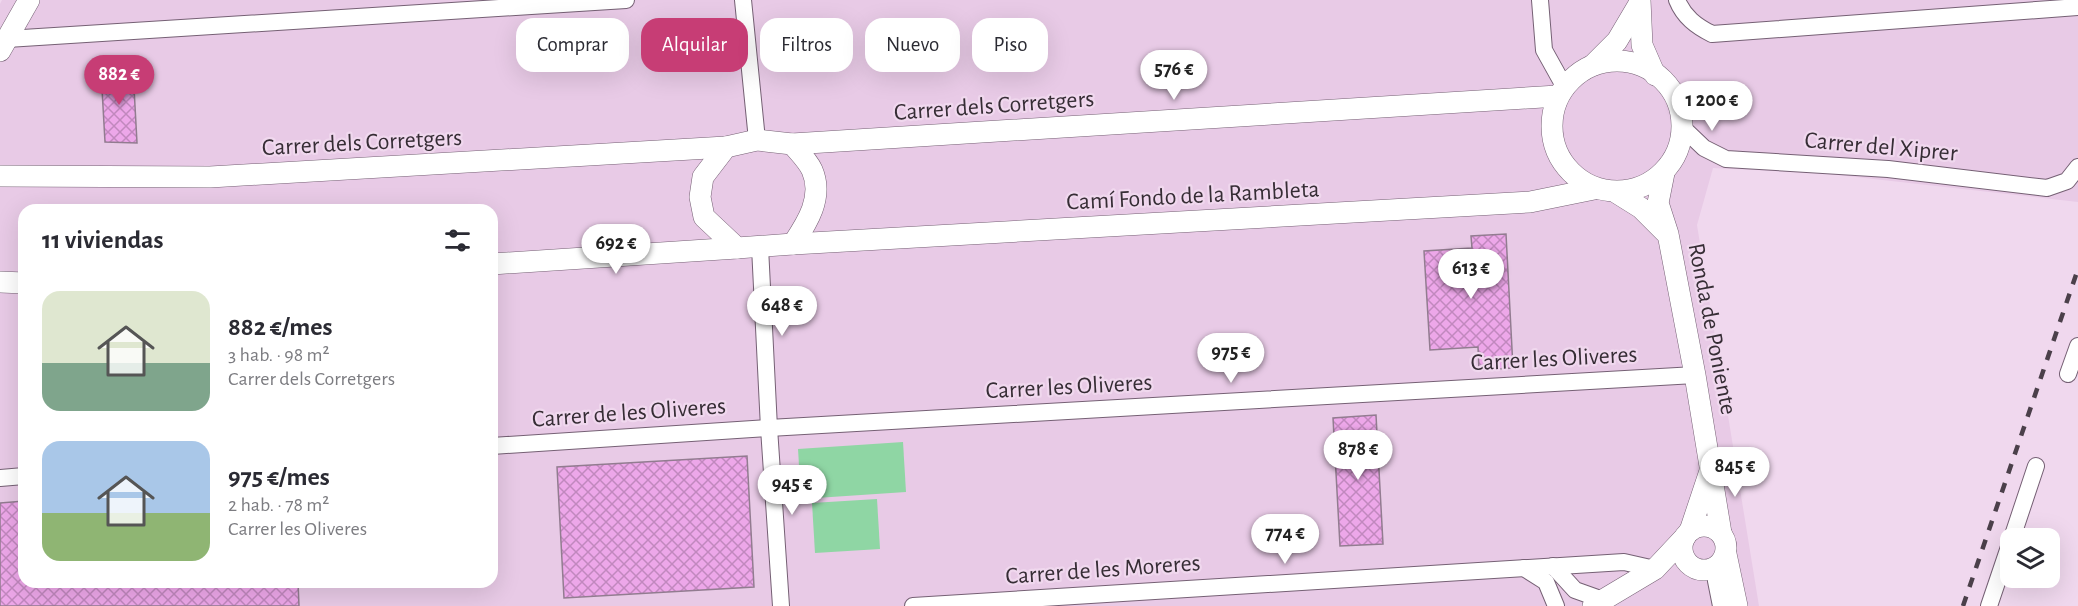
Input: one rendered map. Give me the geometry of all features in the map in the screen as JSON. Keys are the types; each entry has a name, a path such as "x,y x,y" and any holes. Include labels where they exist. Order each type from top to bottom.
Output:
{"street":[{"path":"3,45 29,0"},
{"path":"3,45 626,0"},
{"path":"743,0 757,140"},
{"path":"1540,0 1544,50 1561,91"},
{"path":"1677,0 1681,10 1695,25 1712,34 2078,7"},
{"path":"1593,65 1617,41 1640,2"},
{"path":"1640,2 1642,45 1655,75"},
{"path":"1616,60 1638,64 1665,81 1678,101 1683,119 1681,142 1677,154 1664,173 1639,189 1617,193 1594,189 1569,172 1552,141 1551,118 1561,91 1582,71 1593,65 1616,60"},
{"name":"Carrer dels Corretgers","path":"792,144 1561,91"},
{"name":"Carrer del Xiprer","path":"1682,127 1704,148 1726,159 1888,169 2047,188 2067,181 2078,167"},
{"path":"498,264 760,247 793,244 811,218 816,193 812,171 792,144 757,140 726,147 703,177 700,196 704,217 737,248"},
{"name":"Carrer dels Corretgers","path":"0,176 210,177 726,147"},
{"name":"Ronda de Poniente","path":"1664,173 1658,203 1668,234 1695,375 1721,533"},
{"name":"Camí Fondo de la Rambleta","path":"793,244 1530,202 1594,189"},
{"name":"Ronda de Poniente","path":"1617,193 1641,208 1668,234"},
{"path":"760,247 781,606"},
{"path":"0,282 18,282"},
{"path":"2068,374 2078,346"},
{"name":"Carrer les Oliveres","path":"769,428 1695,375"},
{"name":"Carrer de les Oliveres","path":"498,446 769,428"},
{"path":"2015,528 2036,466"},
{"name":"Ronda de Poniente","path":"1688,534 1711,468"},
{"path":"0,478 18,476"},
{"path":"1553,566 1575,590 1598,603 1655,568 1688,534 1699,526 1707,526 1721,533 1727,546 1731,605"},
{"path":"1688,534 1682,552 1731,605"},
{"path":"1655,568 1703,573 1717,567 1726,554"},
{"name":"Carrer de les Moreres","path":"912,606 1624,562 1655,568"},
{"path":"1524,568 1546,582 1556,606"},
{"path":"1989,606 2000,574"}],"shaded area":[{"path":"2,0 2078,0 2078,202 1820,173 1713,168 1697,225 1759,606 0,606 0,4"}],"green space":[{"path":"903,442 906,492 801,499 798,449"},
{"path":"877,499 880,549 815,553 812,503"}],"building":[{"path":"133,69 137,143 105,142 101,71"},
{"path":"1506,234 1513,368 1479,370 1478,347 1430,350 1424,251 1472,248 1471,236"},
{"path":"1376,415 1383,544 1340,546 1333,418"},
{"path":"747,456 754,587 564,598 557,467"},
{"path":"18,502 18,588 298,588 299,606 0,606 0,503"}],"railway":[{"path":"1963,606 2078,269"}]}
